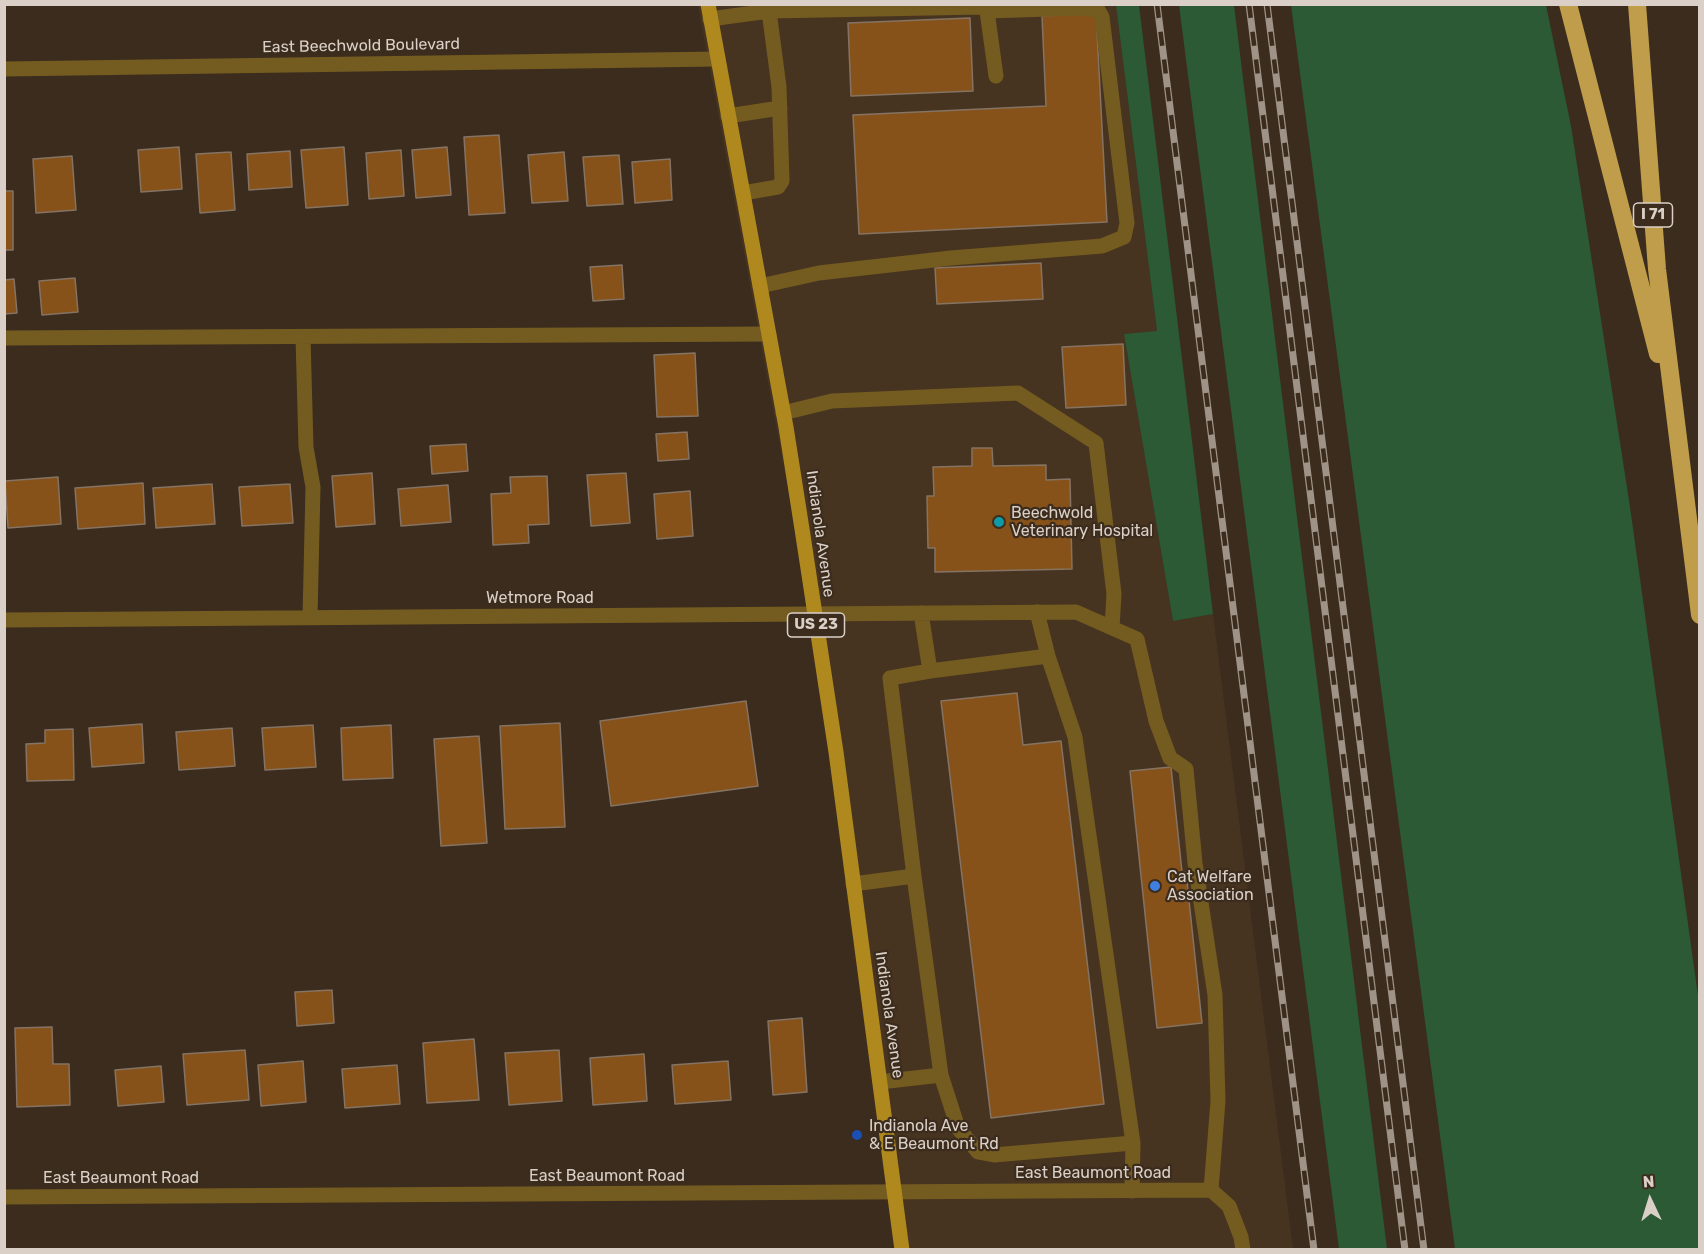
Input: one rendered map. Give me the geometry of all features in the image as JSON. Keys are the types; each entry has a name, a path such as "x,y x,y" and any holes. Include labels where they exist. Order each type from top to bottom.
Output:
{"highway":[{"path":"1568,4 1677,425"},
{"name":"I 71","path":"1637,4 1657,269 1700,615"}],"main road":[{"name":"Indianola Avenue","path":"709,12 783,414 836,752 902,1250"}],"street":[{"path":"709,12 769,8 982,7 987,11 1081,8 1098,10 1102,17 1127,223 1124,237 1102,246 951,258 819,273 760,286"},
{"path":"743,193 778,187 782,181 779,87 769,8"},
{"path":"987,11 996,76"},
{"name":"East Beechwold Boulevard","path":"4,69 718,59"},
{"path":"728,116 780,108"},
{"path":"4,338 769,334"},
{"path":"303,337 306,447 313,487 310,617"},
{"path":"783,414 832,401 1018,393 1096,443 1114,594 1112,628 1137,639 1156,722 1170,758 1186,769 1195,863 1215,995 1218,1101 1211,1190 1229,1206 1243,1250"},
{"path":"1037,612 1048,656 1076,737 1133,1143 1132,1191"},
{"name":"Wetmore Road","path":"4,620 1076,612 1112,628"},
{"path":"921,613 930,670"},
{"path":"1048,656 930,670 890,678 941,1075 958,1128 978,1152 994,1155 1133,1143"},
{"path":"853,884 914,876"},
{"path":"880,1082 941,1075"},
{"name":"East Beaumont Road","path":"4,1197 1211,1190"}],"shaded area":[{"path":"698,5 1116,5 1157,332 1124,334 1173,621 1213,614 1293,1249 902,1249 812,618"}],"green space":[{"path":"1116,5 1139,5 1213,614 1173,621 1124,334 1157,331"},
{"path":"1179,5 1234,5 1387,1249 1339,1249"},
{"path":"1291,5 1546,5 1571,126 1630,507 1699,1003 1699,1249 1455,1249"}],"building":[{"path":"1096,13 1107,222 859,234 853,115 1046,106 1042,16"},
{"path":"970,18 973,91 851,96 848,23"},
{"path":"499,135 505,213 469,215 464,137"},
{"path":"179,147 182,189 141,192 138,150"},
{"path":"344,147 348,205 306,208 301,150"},
{"path":"447,147 451,195 416,198 412,150"},
{"path":"401,150 404,196 369,199 366,153"},
{"path":"290,151 292,187 249,190 247,154"},
{"path":"231,152 235,210 200,213 196,154"},
{"path":"564,152 568,201 532,203 528,155"},
{"path":"619,155 623,204 587,206 583,157"},
{"path":"72,156 76,210 36,213 33,159"},
{"path":"670,159 672,200 635,203 632,162"},
{"path":"4,191 13,191 13,250 4,250"},
{"path":"1041,263 1043,299 937,304 935,268"},
{"path":"622,265 624,299 593,301 590,267"},
{"path":"75,278 78,312 42,315 39,281"},
{"path":"14,279 17,313 4,314 4,280"},
{"path":"1123,344 1126,405 1066,408 1062,347"},
{"path":"695,353 698,416 657,417 654,355"},
{"path":"687,432 689,459 658,461 656,434"},
{"path":"466,444 468,471 432,474 430,446"},
{"name":"Beechwold Veterinary Hospital","path":"972,448 992,448 993,466 1046,465 1046,480 1070,479 1072,569 935,572 935,548 928,548 927,496 934,496 933,467 972,466"},
{"path":"372,473 375,524 336,527 332,476"},
{"path":"626,473 630,523 591,526 587,475"},
{"path":"547,476 549,524 528,525 529,543 493,545 491,494 511,493 510,477"},
{"path":"58,477 61,524 8,528 5,481"},
{"path":"143,483 145,524 78,529 75,488"},
{"path":"212,484 215,524 156,528 153,488"},
{"path":"290,484 293,523 242,526 239,487"},
{"path":"448,485 451,522 401,526 398,489"},
{"path":"690,491 693,536 657,539 654,494"},
{"path":"1017,693 1023,745 1061,741 1104,1104 991,1118 941,701"},
{"path":"746,701 758,786 611,806 600,721"},
{"path":"560,723 565,827 505,829 500,726"},
{"path":"142,724 144,763 92,767 89,728"},
{"path":"313,725 316,767 265,770 262,728"},
{"path":"391,725 393,778 343,780 341,728"},
{"path":"232,728 235,766 179,770 176,732"},
{"path":"73,729 74,780 27,781 26,744 45,743 45,730"},
{"path":"479,736 487,843 441,846 434,739"},
{"path":"1171,767 1182,872 1186,872 1202,1023 1157,1028 1130,771"},
{"path":"332,990 334,1023 297,1026 295,992"},
{"path":"802,1018 807,1092 773,1095 768,1021"},
{"path":"52,1027 53,1064 69,1064 70,1105 17,1107 15,1028"},
{"path":"474,1039 479,1100 427,1103 423,1043"},
{"path":"245,1050 249,1100 187,1105 183,1054"},
{"path":"559,1050 562,1101 509,1105 505,1053"},
{"path":"644,1054 647,1101 593,1105 590,1058"},
{"path":"303,1061 306,1102 261,1106 258,1065"},
{"path":"728,1061 731,1100 675,1104 672,1065"},
{"path":"397,1065 400,1104 345,1108 342,1069"},
{"path":"161,1066 164,1102 118,1106 115,1070"}],"railway":[{"path":"1157,4 1314,1250"},
{"path":"1249,4 1405,1250"},
{"path":"1267,4 1424,1250"}],"place":[{"name":"Beechwold Veterinary Hospital","path":"999,522"},
{"name":"Cat Welfare Association","path":"1155,886"},
{"name":"Indianola Ave & E Beaumont Rd","path":"857,1135"}]}
